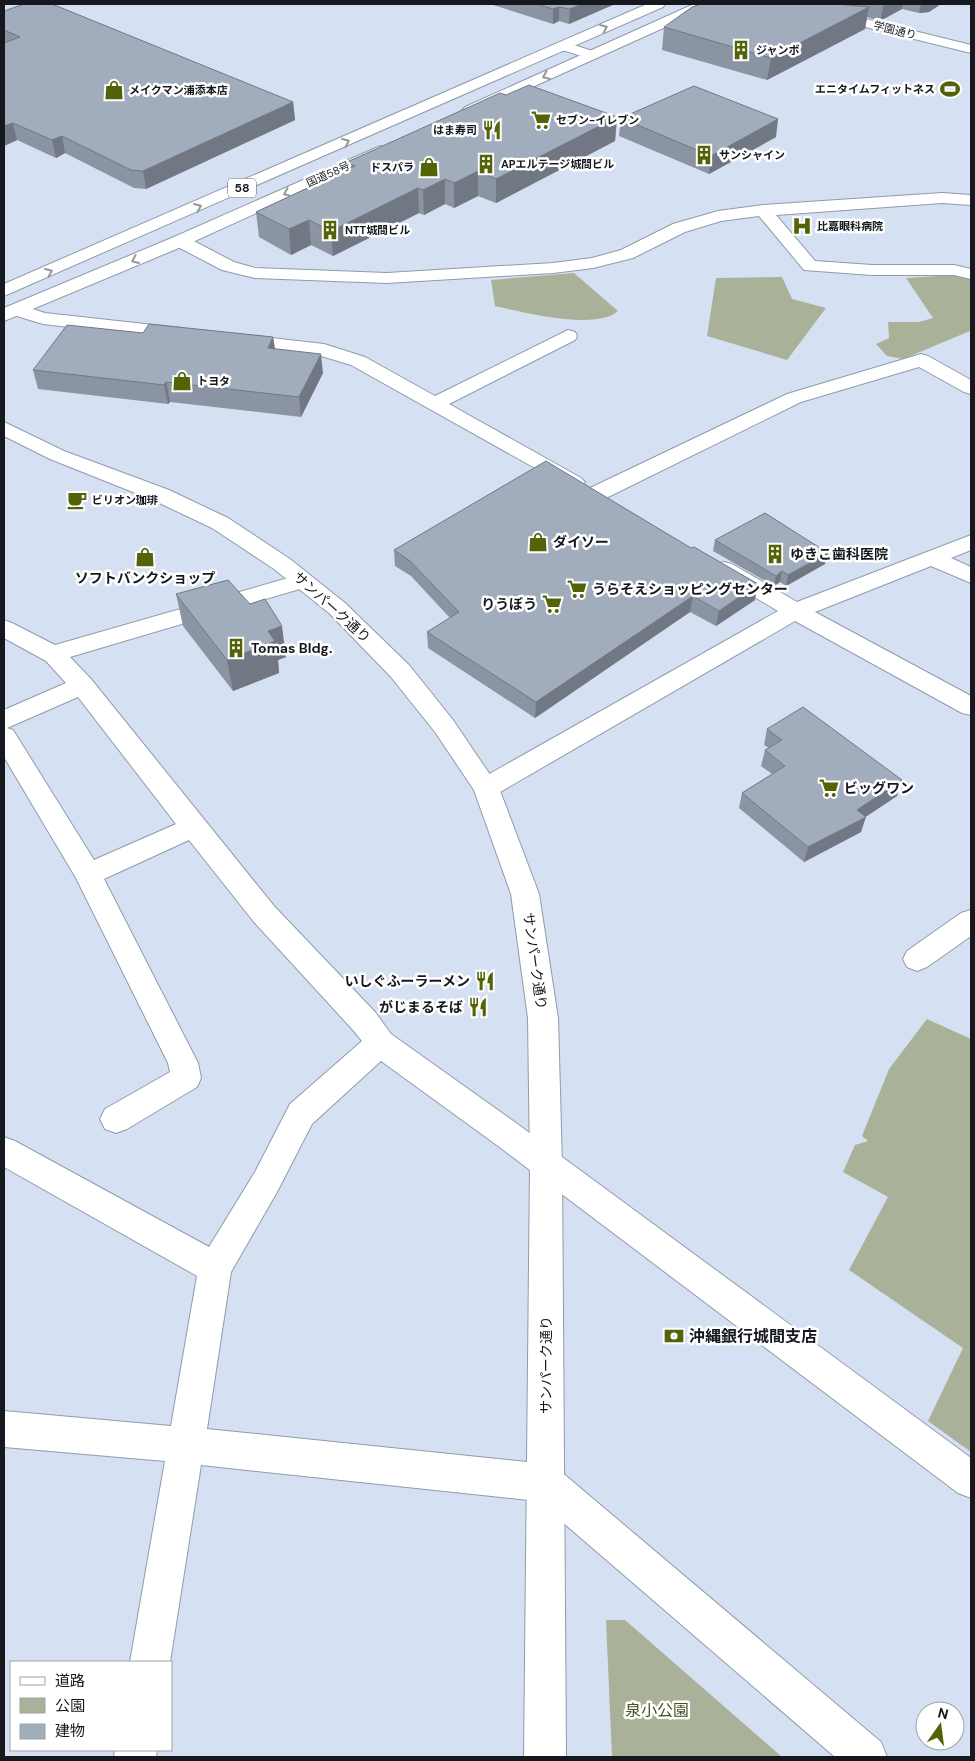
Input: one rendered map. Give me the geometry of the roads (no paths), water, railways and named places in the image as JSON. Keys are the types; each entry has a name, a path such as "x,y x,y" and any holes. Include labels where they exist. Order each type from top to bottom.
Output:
{"main road":[{"name":"国道58号","path":"4,291 658,4"},
{"path":"457,116 705,4"},
{"name":"学園通り","path":"789,4 971,49"},
{"path":"564,46 591,55"},
{"name":"国道58号","path":"10,312 180,241 394,144"},
{"path":"180,241 228,266 255,273 387,278 553,268 593,263 628,254 679,228 735,213 942,198 971,200"},
{"path":"763,210 810,266 872,270 954,270 971,274"},
{"path":"10,312 43,318 317,348 358,361 605,499 794,398 873,376 921,360 971,388"},
{"path":"434,404 568,336"},
{"name":"サンパーク通り","path":"4,428 58,455 161,495 220,523 282,564 337,608 400,671 444,726 486,788 526,894 543,1018 546,1165 545,1757"},
{"path":"486,788 796,611 971,542"},
{"path":"932,557 971,576"},
{"path":"707,559 796,611 971,707"},
{"path":"54,655 78,646 302,581"},
{"path":"4,628 54,655 82,685 264,914 364,1021 380,1044 505,1133 971,1480"},
{"path":"4,720 82,685"},
{"path":"4,736 88,874 183,1063 186,1078 116,1119"},
{"path":"88,874 193,827"},
{"path":"917,959 971,921"},
{"path":"150,1661 215,1268 266,1182 301,1114 380,1044"},
{"path":"4,1150 215,1268"},
{"path":"4,1429 185,1445 546,1483 866,1757"}],"place":[{"name":"ジャンボ","path":"741,50"},
{"name":"エニタイムフィットネス","path":"950,89"},
{"name":"メイクマン浦添本店","path":"114,90"},
{"name":"セブン-イレブン","path":"541,120"},
{"name":"はま寿司","path":"492,130"},
{"name":"サンシャイン","path":"704,155"},
{"name":"APエルテージ城間ビル","path":"486,164"},
{"name":"ドスパラ","path":"429,167"},
{"name":"比嘉眼科病院","path":"802,226"},
{"name":"NTT城間ビル","path":"330,230"},
{"name":"トヨタ","path":"182,381"},
{"name":"ビリオン珈琲","path":"77,500"},
{"name":"ダイソー","path":"538,542"},
{"name":"ゆきこ歯科医院","path":"775,554"},
{"name":"ソフトバンクショップ","path":"145,557"},
{"name":"うらそえショッピングセンター","path":"577,589"},
{"name":"りうぼう","path":"552,604"},
{"name":"Tomas Bldg.","path":"236,648"},
{"name":"ビッグワン","path":"829,788"},
{"name":"いしぐふーラーメン","path":"485,981"},
{"name":"がじまるそば","path":"478,1007"},
{"name":"沖縄銀行城間支店","path":"674,1336"}],"park label":[{"name":"泉小公園","path":"657,1710"}]}
